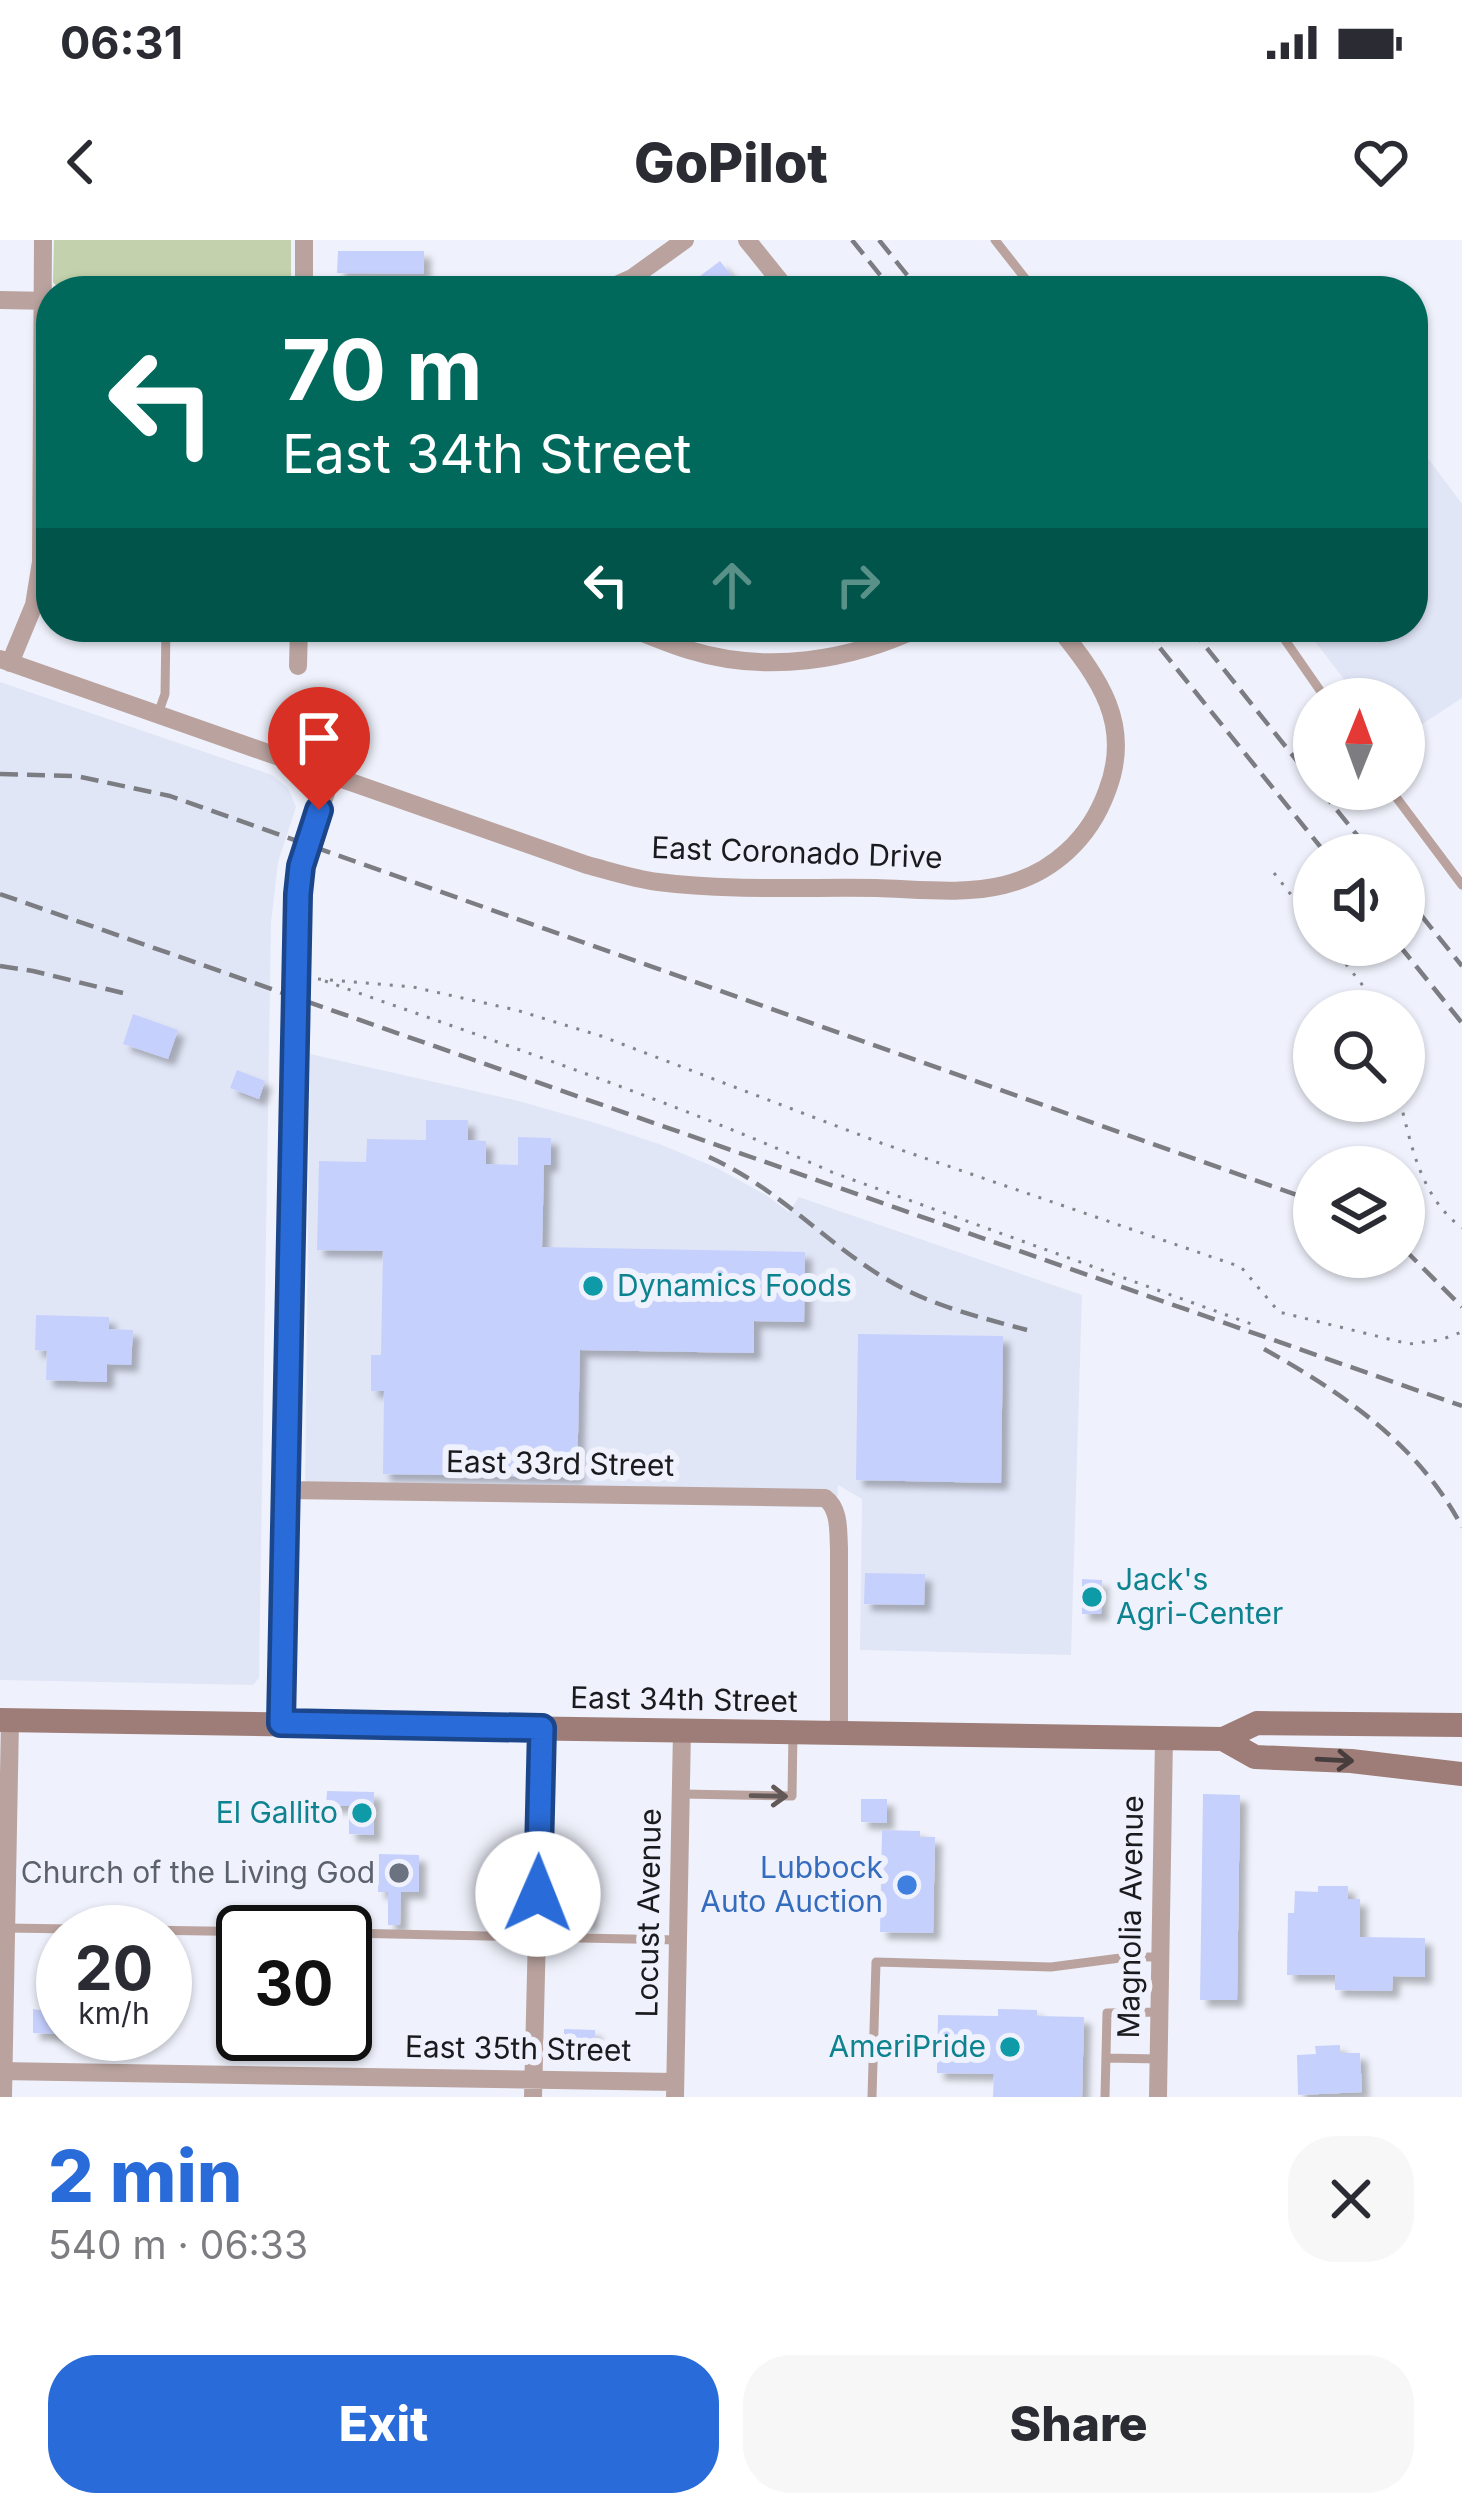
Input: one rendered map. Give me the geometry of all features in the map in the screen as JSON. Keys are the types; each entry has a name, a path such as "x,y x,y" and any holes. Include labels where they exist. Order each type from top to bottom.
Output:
{"main road":[{"name":"East 34th Street","path":"5,1720 1222,1739"},
{"path":"1222,1739 1257,1723 1462,1725"},
{"path":"1222,1739 1255,1757 1351,1761 1462,1774"}],"street":[{"path":"43,240 45,276"},
{"path":"304,240 304,276"},
{"path":"635,276 685,240"},
{"path":"747,240 776,276"},
{"path":"0,300 36,301"},
{"path":"5,661 34,605 36,591"},
{"path":"298,666 299,642"},
{"path":"672,642 715,656 778,663 884,642"},
{"name":"East Coronado Drive","path":"5,661 587,865 653,882 960,890 1004,885 1051,865 1072,849 1096,815 1114,772 1116,734 1101,686 1070,642"},
{"path":"281,1723 298,894 307,844 333,774"},
{"name":"East 33rd Street","path":"286,1490 825,1498 837,1518 839,1548 838,1732"},
{"path":"3,2097 5,1720"},
{"path":"534,2088 542,1728"},
{"name":"Locust Avenue","path":"675,2090 682,1730"},
{"name":"Magnolia Avenue","path":"1158,2097 1164,1738"},
{"name":"East 35th Street","path":"2,2072 675,2090"}],"lane":[{"path":"995,240 1023,276"},
{"path":"158,714 165,694 166,642"},
{"path":"1286,642 1311,678"},
{"path":"1406,810 1462,885"},
{"path":"682,1794 792,1796 794,1732"},
{"path":"6,1928 216,1931"},
{"path":"372,1933 679,1940"},
{"path":"872,2097 876,1962 1051,1966 1161,1957"},
{"path":"1105,2097 1106,2013 1160,2012"},
{"path":"1106,2058 1159,2059"}],"path":[{"path":"1274,873 1293,897"},
{"path":"1347,966 1366,990"},
{"path":"1254,1325 834,1173 613,1084 318,979 413,987 602,1036 880,1143 1241,1268 1279,1312 1409,1344 1462,1332"},
{"path":"1405,1122 1416,1165 1434,1200 1462,1228"}],"shaded area":[{"path":"1428,458 1462,504 1462,698 1425,722 1425,678 1343,678 1315,642 1428,642"},
{"path":"0,682 272,775 288,788 296,807 278,862 271,923 259,1678 253,1685 0,1680"},
{"path":"310,1054 596,1123 717,1168 789,1212 799,1197 1082,1295 1071,1655 860,1650 862,1499 838,1485 837,1508 305,1496"}],"green space":[{"path":"54,240 291,240 291,276 53,276"}],"building":[{"path":"338,251 424,251 424,274 337,273"},
{"path":"720,261 732,276 700,276"},
{"path":"133,1014 178,1030 168,1059 123,1044"},
{"path":"237,1070 265,1081 259,1099 230,1088"},
{"name":"Dynamics Foods","path":"426,1120 468,1120 468,1140 486,1141 486,1164 518,1165 518,1137 551,1138 551,1165 544,1165 542,1247 805,1252 804,1322 754,1321 754,1353 580,1350 577,1477 383,1474 384,1391 371,1391 371,1355 381,1355 383,1251 317,1250 319,1161 366,1162 367,1139 426,1140"},
{"path":"36,1315 109,1317 109,1329 133,1330 131,1365 107,1364 107,1382 46,1380 47,1351 35,1350"},
{"path":"858,1334 1003,1336 1001,1483 856,1480"},
{"path":"865,1573 925,1574 924,1605 864,1604"},
{"name":"Jack's Agri-Center","path":"1082,1579 1102,1580 1101,1614 1082,1614"},
{"name":"El Gallito","path":"327,1791 374,1792 374,1835 349,1834 349,1806 326,1806"},
{"path":"1203,1794 1240,1795 1237,2000 1200,2000"},
{"path":"861,1799 887,1799 887,1823 861,1822"},
{"name":"Lubbock Auto Auction","path":"882,1830 920,1831 920,1837 935,1837 933,1933 880,1932"},
{"name":"Church of the Living God","path":"379,1854 419,1855 419,1892 401,1892 400,1925 388,1925 388,1892 378,1892"},
{"path":"1318,1886 1348,1886 1348,1899 1360,1899 1360,1937 1425,1938 1425,1977 1393,1976 1392,1991 1335,1990 1335,1975 1287,1975 1288,1913 1294,1913 1295,1891 1318,1892"},
{"path":"561,1904 591,1904 590,1924 560,1923"},
{"name":"AmeriPride","path":"998,2009 1084,2017 1082,2097 993,2097 994,2074 937,2073 938,2015 998,2016"},
{"path":"564,2029 595,2030 595,2045 564,2044"},
{"path":"1340,2045 1340,2053 1360,2053 1362,2092 1298,2095 1297,2055 1316,2054 1315,2046"}],"railway":[{"path":"852,240 881,276"},
{"path":"879,240 908,276"},
{"path":"1155,642 1310,834"},
{"path":"1202,642 1293,756"},
{"path":"0,774 76,776 170,796 1293,1194"},
{"path":"1337,810 1356,834"},
{"path":"0,894 1462,1406"},
{"path":"1425,920 1462,966"},
{"path":"0,966 131,995"},
{"path":"1416,966 1462,1023"},
{"path":"709,1157 757,1184 902,1288 1027,1330"},
{"path":"1425,1270 1462,1307"},
{"path":"1264,1349 1350,1403 1401,1446 1462,1527"}],"place":[{"name":"Dynamics Foods","path":"593,1286"},
{"name":"Jack's Agri-Center","path":"1092,1597"},
{"name":"El Gallito","path":"362,1813"},
{"name":"Church of the Living God","path":"399,1873"},
{"name":"Lubbock Auto Auction","path":"907,1885"},
{"name":"AmeriPride","path":"1010,2047"}],"route":[{"path":"319,810 301,866 298,894 281,1723 542,1728 538,1894"}]}
